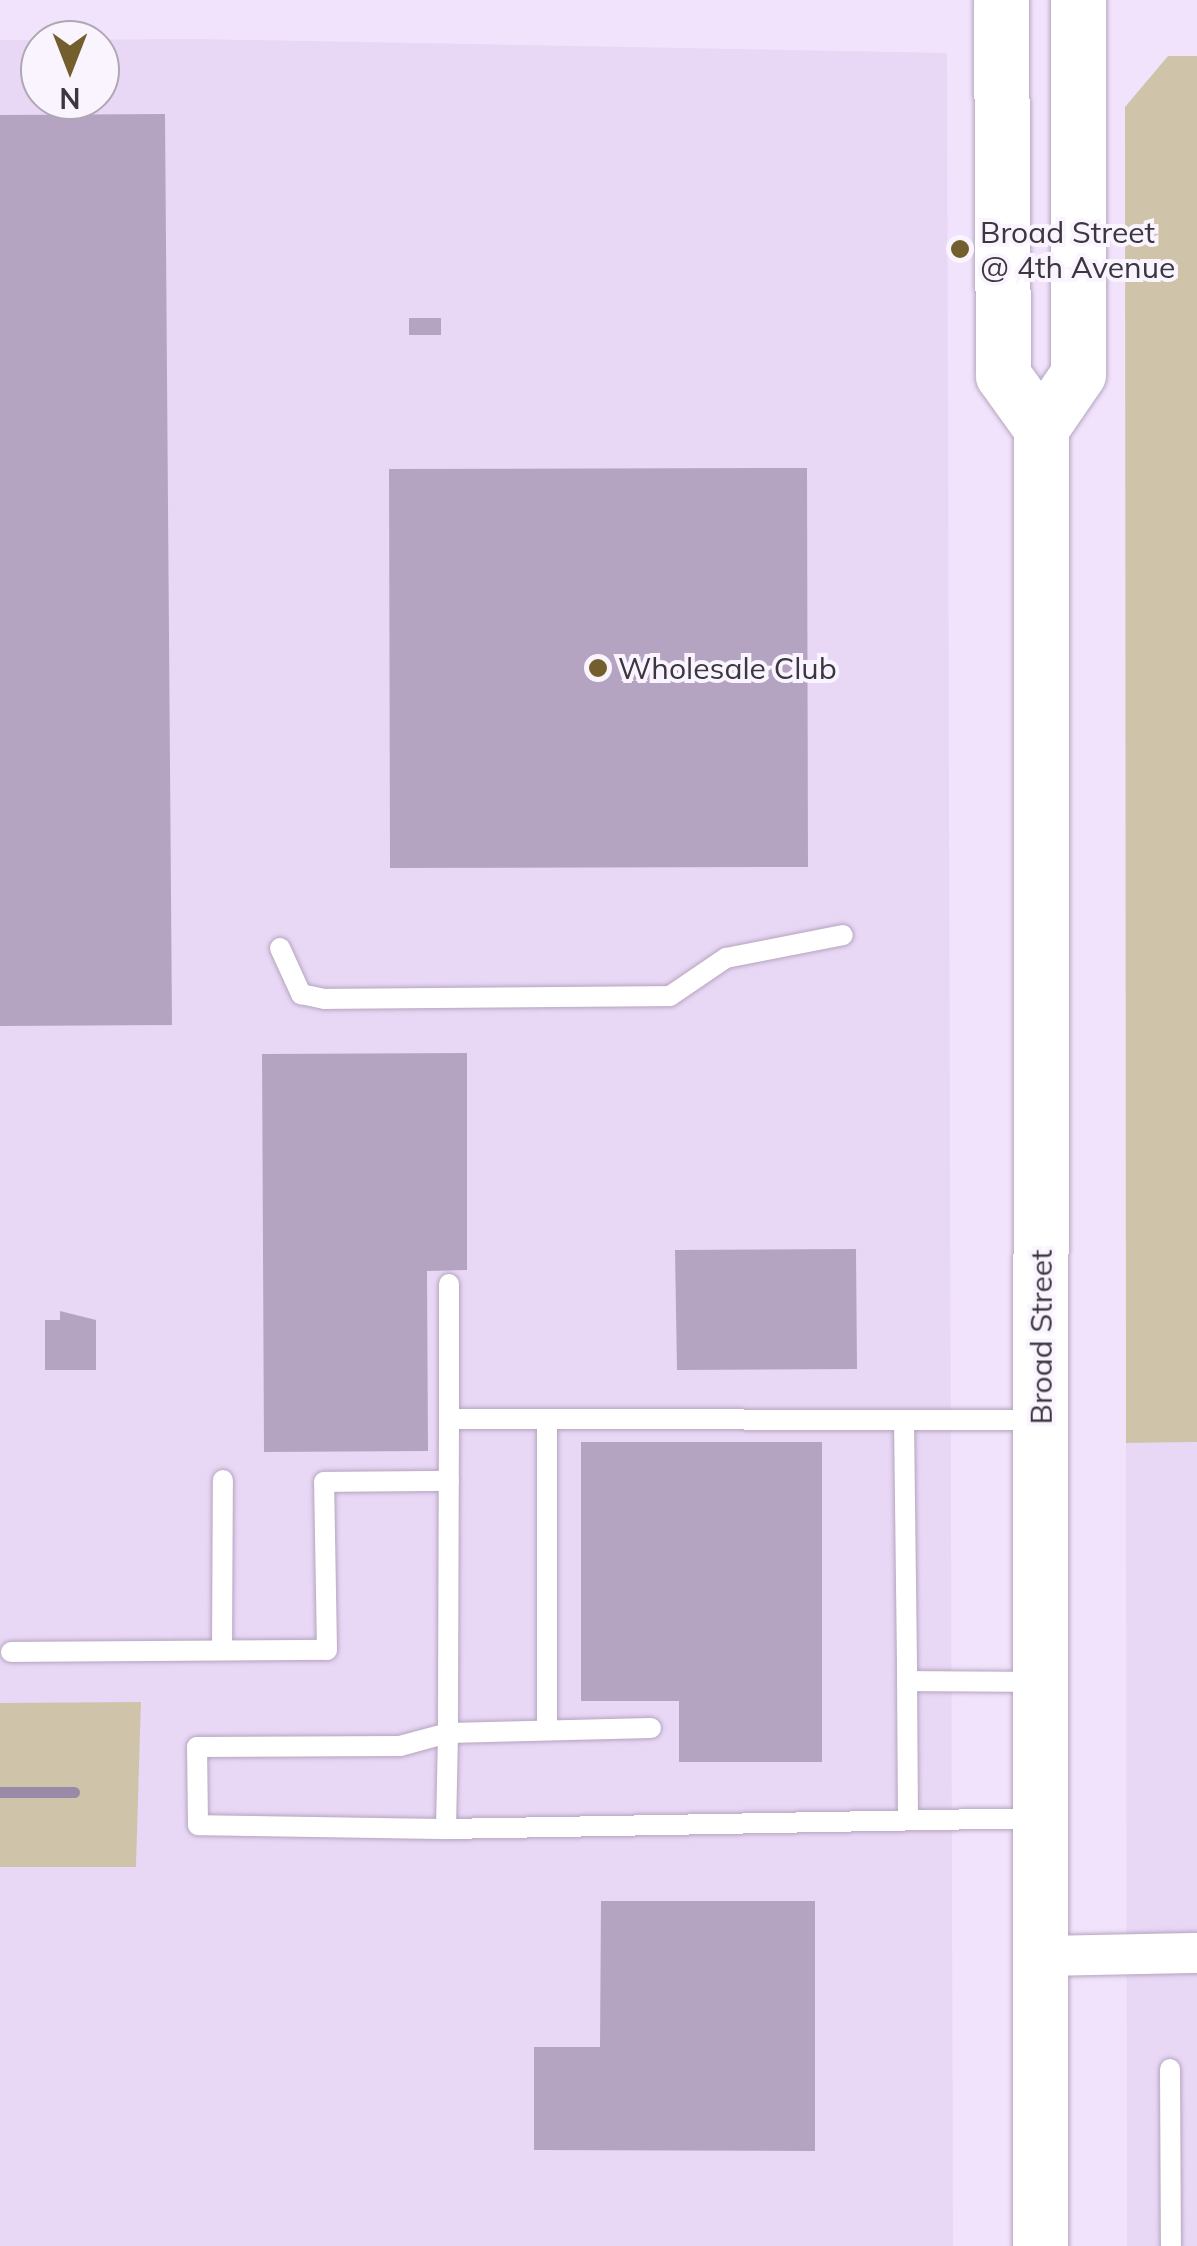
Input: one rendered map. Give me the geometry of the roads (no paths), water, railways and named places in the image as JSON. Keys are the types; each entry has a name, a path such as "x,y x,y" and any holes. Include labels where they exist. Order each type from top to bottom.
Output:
{"main road":[{"path":"1001,0 1004,375 1041,428 1078,374 1078,0"},
{"name":"Broad Street","path":"1040,2246 1041,428"}],"street":[{"path":"1040,1956 1197,1953"}],"lane":[{"path":"280,948 302,994 324,999 670,996 726,958 842,934"},
{"path":"446,1830 450,1284"},
{"path":"450,1418 1040,1420"},
{"path":"547,1420 547,1729"},
{"path":"904,1420 908,1820"},
{"path":"222,1649 223,1480"},
{"path":"10,1652 327,1650 324,1482 449,1482"},
{"path":"907,1681 1040,1682"},
{"path":"650,1728 448,1733 400,1746 197,1748 198,1825 446,1830 1040,1818"},
{"path":"1170,2069 1171,2246"}],"waterway":[{"path":"0,1792 74,1792"}],"place":[{"name":"Broad Street @ 4th Avenue","path":"960,249"},
{"name":"Wholesale Club","path":"598,668"}]}
